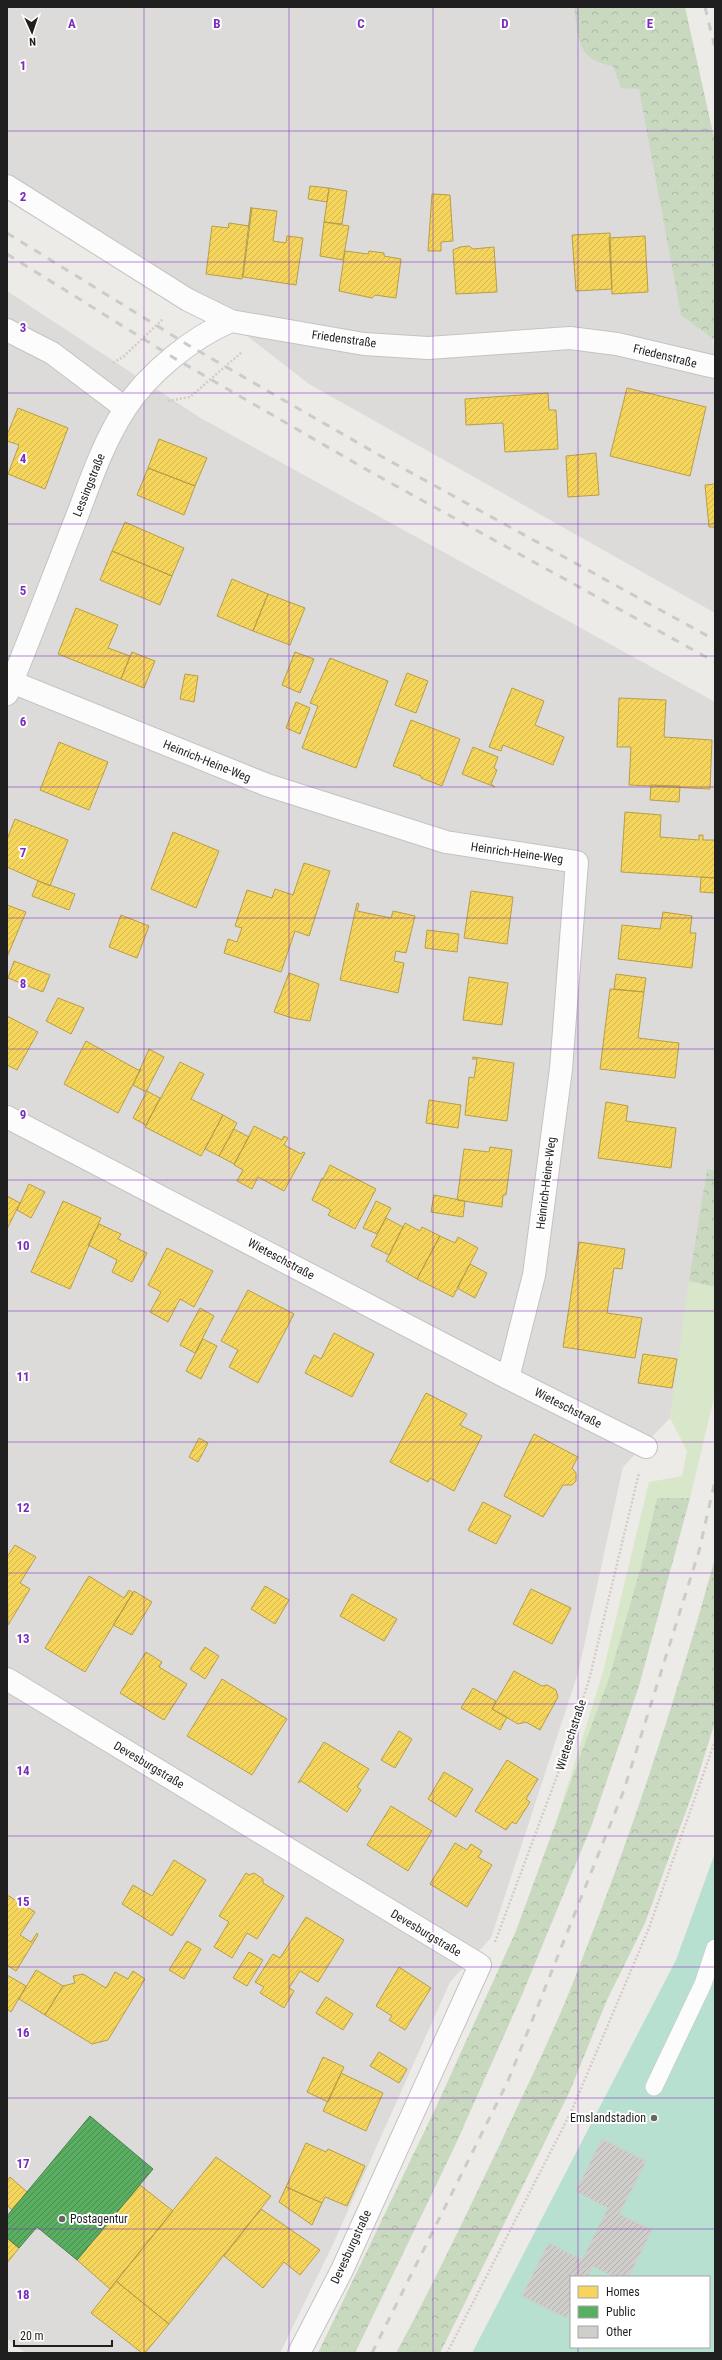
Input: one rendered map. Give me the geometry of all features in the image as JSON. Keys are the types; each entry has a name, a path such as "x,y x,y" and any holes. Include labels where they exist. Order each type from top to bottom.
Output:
{"street":[{"name":"Friedenstraße","path":"7,186 188,300 231,321 364,344 428,348 570,338 617,344 715,367"},
{"name":"Lessingstraße","path":"10,688 102,452 125,408 150,378 188,345 212,329 231,321"},
{"path":"7,330 52,353 125,408"},
{"name":"Heinrich-Heine-Weg","path":"10,688 267,785 431,838 446,842 577,862 561,1069 535,1267 508,1378"},
{"name":"Wieteschstraße","path":"7,1117 508,1378 646,1447"},
{"name":"Devesburgstraße","path":"7,1679 480,1965 342,2270 299,2353"}],"lane":[{"path":"654,2087 703,1984 715,1948"}],"path":[{"path":"87,379 123,357 155,325 188,300"},
{"path":"125,408 190,397 271,327"},
{"name":"Wieteschstraße","path":"480,1965 497,1939 560,1768 584,1694 646,1447"},
{"path":"447,2353 571,2112 649,1928 715,1741"}],"shaded area":[{"path":"7,7 645,7 710,302 715,364 715,613 309,384 174,279 7,177"},
{"path":"7,291 199,417 715,702 715,1170 707,1169 670,1418 623,1467 578,1673 491,1938 450,1982 334,2242 280,2353 25,2353 7,2338"}],"green space":[{"path":"574,7 685,7 715,142 715,340 681,315 639,89 621,88 613,66 592,59 586,53 579,38"},
{"path":"707,1169 715,1170 715,1287 689,1281"},
{"path":"689,1281 715,1287 715,1394 690,1498 657,1498 641,1566 609,1678 553,1832 603,1672 649,1482 682,1476 687,1451 670,1418"},
{"path":"657,1498 690,1498 639,1686 591,1827 522,1995 454,2148 355,2353 318,2353 437,2105 516,1931 609,1678 641,1566"},
{"path":"715,1558 715,1722 693,1792 645,1923 607,2000 569,2093 440,2353 396,2353 475,2197 541,2057 570,1990 599,1917 653,1764 685,1662"},
{"name":"Emslandstadion","path":"715,1853 715,2353 472,2353 676,1960"}],"building: Homes":[{"path":"310,186 329,188 327,202 308,199"},
{"path":"329,188 347,191 342,224 324,222"},
{"path":"432,194 450,195 453,241 441,242 441,251 428,251"},
{"path":"252,208 277,211 273,241 286,243 287,236 303,238 296,285 243,277"},
{"path":"324,222 349,226 343,260 320,256"},
{"path":"229,223 249,226 242,279 206,274 212,226 228,228"},
{"path":"610,233 612,289 576,291 572,235"},
{"path":"645,236 648,292 612,294 609,238"},
{"path":"469,246 473,249 494,247 497,292 456,294 453,250 460,247"},
{"path":"345,251 368,254 369,251 384,253 384,256 401,259 396,298 375,295 372,298 339,291"},
{"path":"627,388 706,407 690,476 610,456"},
{"path":"548,393 549,410 556,410 558,449 505,452 503,423 466,425 465,399"},
{"path":"18,408 68,428 45,489 8,474 19,445 7,441 7,435"},
{"path":"159,439 207,458 195,486 148,468"},
{"path":"596,453 599,495 568,497 566,456"},
{"path":"148,468 195,486 184,515 137,495"},
{"path":"715,484 715,527 709,527 705,485"},
{"path":"125,522 184,548 172,576 112,551"},
{"path":"112,551 172,576 160,605 100,580"},
{"path":"232,579 268,594 253,631 217,616"},
{"path":"268,594 305,608 290,645 253,631"},
{"path":"76,608 118,625 108,648 130,656 121,679 58,654"},
{"path":"132,652 155,661 144,688 121,679"},
{"path":"295,652 314,659 300,693 282,685"},
{"path":"330,658 388,681 356,768 302,748 318,706 310,703"},
{"path":"407,673 428,681 416,713 395,705"},
{"path":"185,674 198,676 194,702 180,699"},
{"path":"512,688 544,701 535,725 564,737 553,765 503,745 501,751 489,747"},
{"path":"619,698 666,700 664,737 712,740 710,789 629,785 631,747 617,747"},
{"path":"296,702 310,708 300,734 286,728"},
{"path":"411,720 460,739 442,786 421,778 421,776 393,766"},
{"path":"59,742 108,762 89,810 40,790"},
{"path":"473,747 498,757 494,768 497,770 491,784 495,787 462,774"},
{"path":"651,785 680,786 679,802 650,800"},
{"path":"625,812 661,815 660,837 699,840 699,835 703,835 703,840 715,840 715,878 621,872"},
{"path":"15,819 68,840 50,886 7,867 7,839"},
{"path":"173,832 219,851 196,908 151,889"},
{"path":"304,863 330,871 309,936 295,931 281,972 224,953 228,939 237,942 242,928 235,926 247,890 272,898 275,889 293,895"},
{"path":"701,877 715,878 715,893 700,892"},
{"path":"38,881 75,894 69,910 32,896"},
{"path":"471,891 513,897 507,944 464,938"},
{"path":"357,903 359,904 357,911 391,918 393,911 415,916 406,953 396,951 394,961 404,963 398,993 340,980"},
{"path":"7,905 26,912 7,957"},
{"path":"663,912 692,916 690,933 696,933 692,968 618,959 622,925 660,929"},
{"path":"121,915 149,926 137,958 109,947"},
{"path":"427,930 459,934 457,952 425,948"},
{"path":"14,961 50,975 43,992 8,978"},
{"path":"289,973 319,984 310,1021 292,1018 274,1012"},
{"path":"616,974 646,978 644,992 614,989"},
{"path":"469,977 508,983 502,1025 463,1020"},
{"path":"610,989 644,992 638,1038 679,1043 675,1078 600,1069"},
{"path":"58,998 84,1008 71,1034 46,1021"},
{"path":"7,1016 38,1032 17,1070 7,1065"},
{"path":"86,1041 138,1070 141,1069 118,1113 64,1084"},
{"path":"149,1049 164,1057 146,1092 133,1085"},
{"path":"473,1057 514,1063 507,1121 465,1115 469,1077 474,1078 477,1059 472,1059"},
{"path":"180,1062 204,1074 191,1099 223,1115 201,1156 145,1127"},
{"path":"147,1091 160,1098 146,1125 133,1118"},
{"path":"429,1100 461,1105 458,1128 426,1123"},
{"path":"606,1102 628,1106 626,1121 676,1128 671,1168 598,1158"},
{"path":"223,1115 237,1123 219,1156 205,1149"},
{"path":"254,1126 282,1140 284,1136 288,1138 284,1145 301,1154 303,1152 305,1153 284,1191 258,1177 252,1189 237,1181 243,1170 234,1165"},
{"path":"234,1129 249,1137 234,1164 219,1156"},
{"path":"490,1147 512,1150 506,1195 503,1195 502,1207 457,1200 464,1149 489,1152"},
{"path":"330,1165 376,1189 355,1229 328,1215 331,1210 312,1200"},
{"path":"29,1184 45,1192 31,1218 17,1210"},
{"path":"434,1195 465,1201 463,1217 431,1212"},
{"path":"7,1196 20,1203 7,1229"},
{"path":"63,1201 101,1218 70,1289 31,1272"},
{"path":"376,1201 391,1208 377,1234 363,1228"},
{"path":"386,1218 403,1227 389,1255 371,1246"},
{"path":"405,1223 420,1231 422,1227 440,1236 417,1279 386,1261"},
{"path":"99,1224 121,1234 118,1239 147,1253 132,1282 112,1272 117,1260 88,1245"},
{"path":"440,1236 455,1243 458,1237 478,1248 453,1297 417,1279"},
{"path":"579,1242 625,1249 622,1269 614,1268 607,1313 642,1318 635,1358 563,1347"},
{"path":"167,1248 213,1271 194,1307 180,1299 168,1322 150,1312 161,1292 148,1285"},
{"path":"470,1264 487,1273 475,1298 457,1288"},
{"path":"248,1290 294,1314 258,1383 229,1367 238,1350 221,1341"},
{"path":"200,1308 214,1316 195,1353 180,1345"},
{"path":"334,1333 374,1354 352,1397 305,1373 314,1355 321,1359"},
{"path":"203,1339 217,1346 201,1379 186,1371"},
{"path":"643,1354 677,1359 672,1388 638,1383"},
{"path":"426,1393 467,1414 460,1425 482,1436 454,1491 430,1478 428,1482 390,1462"},
{"path":"534,1434 578,1457 572,1468 576,1473 576,1481 572,1485 563,1485 543,1517 504,1496"},
{"path":"199,1438 208,1443 198,1462 189,1457"},
{"path":"483,1502 511,1516 496,1544 468,1530"},
{"path":"15,1545 36,1557 20,1583 30,1589 8,1625 7,1557"},
{"path":"89,1576 124,1598 129,1590 133,1593 85,1672 45,1648"},
{"path":"265,1586 289,1600 275,1624 251,1609"},
{"path":"531,1589 571,1608 552,1644 513,1624"},
{"path":"134,1591 152,1602 132,1635 113,1625"},
{"path":"352,1594 397,1619 384,1641 340,1616"},
{"path":"205,1647 219,1656 205,1679 190,1669"},
{"path":"146,1652 162,1662 159,1667 187,1684 164,1720 120,1693"},
{"path":"514,1671 542,1686 547,1685 556,1690 558,1697 540,1730 526,1722 518,1724 492,1709"},
{"path":"222,1679 287,1719 252,1775 187,1736"},
{"path":"473,1688 496,1701 492,1709 507,1717 500,1730 461,1708"},
{"path":"399,1731 412,1739 395,1768 381,1760"},
{"path":"324,1742 369,1769 357,1787 361,1790 347,1812 301,1781 298,1783"},
{"path":"507,1760 538,1779 526,1799 530,1802 516,1824 512,1822 506,1830 475,1811"},
{"path":"444,1772 473,1789 456,1817 428,1799"},
{"path":"391,1806 432,1831 408,1871 367,1845"},
{"path":"455,1843 467,1850 471,1844 482,1851 478,1857 492,1865 467,1907 430,1884"},
{"path":"174,1860 206,1880 172,1936 122,1904 133,1885 152,1896"},
{"path":"246,1873 249,1875 254,1873 263,1879 263,1883 284,1896 257,1939 247,1933 232,1958 214,1947 229,1922 219,1916"},
{"path":"7,1895 35,1912 20,1935 31,1942 37,1933 38,1935 16,1971 7,1965"},
{"path":"306,1917 344,1940 318,1982 300,1971 289,1988 294,1991 284,2008 260,1993 264,1987 255,1982 273,1954 280,1958"},
{"path":"187,1941 201,1949 184,1979 169,1970"},
{"path":"249,1952 263,1960 247,1986 233,1978"},
{"path":"399,1967 431,1988 405,2030 389,2020 392,2016 376,2006"},
{"path":"36,1970 63,1986 45,2015 19,1999"},
{"path":"133,1971 145,1979 108,2040 92,2044 45,2015 63,1986 75,1983 73,1976 83,1974 106,1988 115,1972 128,1979"},
{"path":"7,1975 26,1986 11,2012 7,2009"},
{"path":"326,1997 353,2014 343,2030 316,2013"},
{"path":"379,2052 407,2069 399,2083 370,2066"},
{"path":"323,2057 344,2067 328,2102 307,2092"},
{"path":"341,2073 383,2093 366,2131 323,2111"},
{"path":"306,2143 326,2152 328,2149 365,2166 347,2206 325,2197 322,2203 286,2187"},
{"path":"216,2157 271,2196 169,2324 116,2281"},
{"path":"10,2177 27,2192 12,2210 7,2205 7,2181"},
{"path":"140,2185 173,2211 110,2289 77,2260"},
{"path":"286,2187 322,2203 312,2225 279,2202"},
{"path":"261,2209 320,2250 300,2275 284,2262 263,2288 224,2256"},
{"path":"7,2238 19,2248 7,2263"},
{"path":"116,2281 169,2324 145,2353 142,2353 91,2313"}],"building: Public":[{"path":"90,2116 153,2169 77,2260 37,2227 19,2248 7,2238 7,2216"}],"building: Other":[{"path":"602,2139 646,2161 619,2214 652,2230 629,2276 613,2276 593,2266 588,2276 570,2276 570,2310 566,2318 522,2296 549,2243 582,2260 608,2208 576,2191"}],"railway":[{"path":"705,7 715,48"},
{"path":"7,233 188,345 379,455 715,640"},
{"path":"7,254 174,358 369,471 715,662"},
{"path":"372,2353 508,2081 624,1790 699,1551 715,1481"}],"place":[{"name":"Emslandstadion","path":"654,2118"},
{"name":"Postagentur","path":"62,2219"}]}
